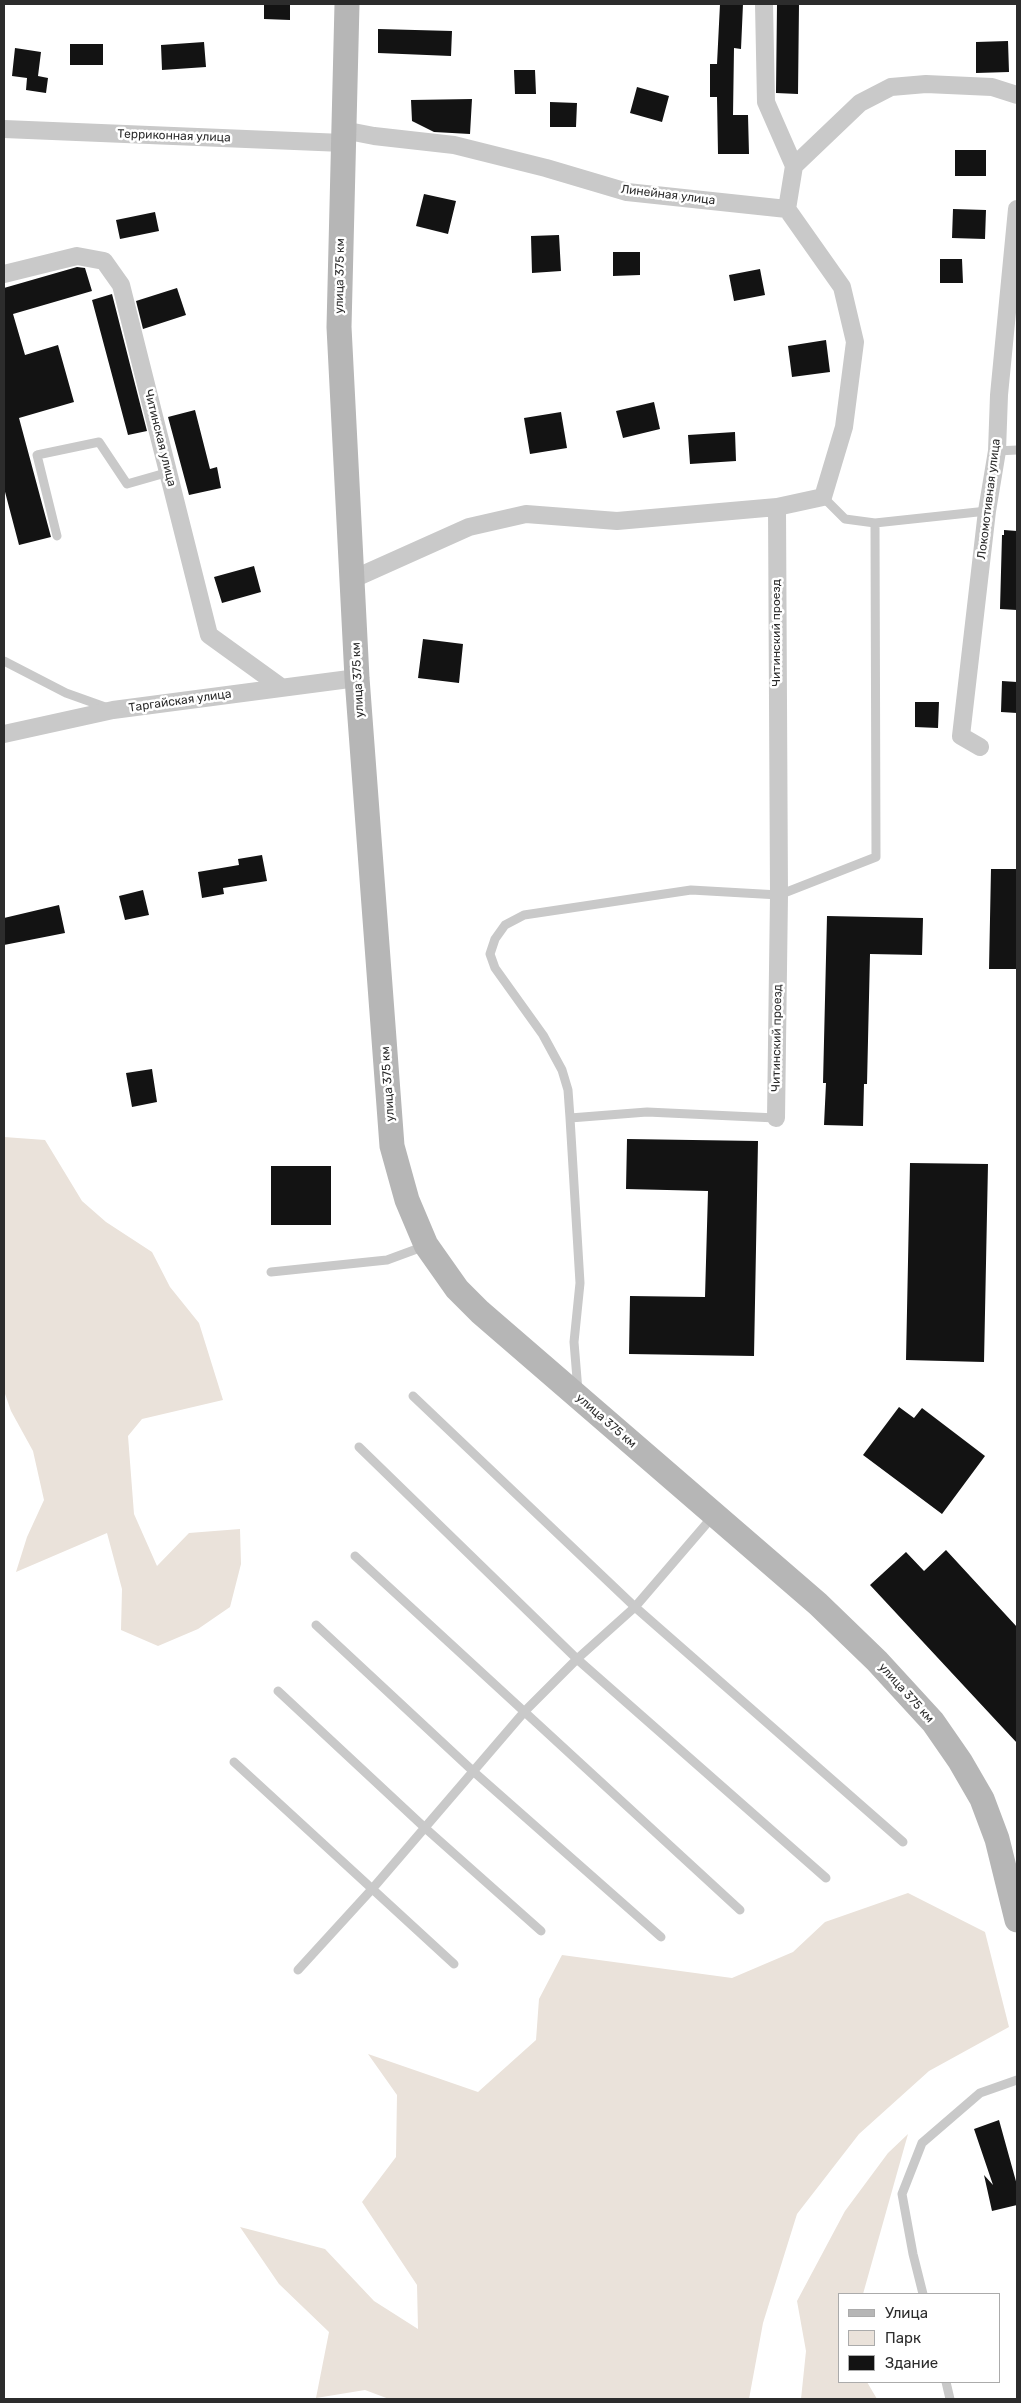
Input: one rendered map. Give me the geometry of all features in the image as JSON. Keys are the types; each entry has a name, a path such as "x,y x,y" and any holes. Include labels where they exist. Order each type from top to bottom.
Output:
{"main road":[{"name":"улица 375 км","path":"347,4 339,327 358,678 392,1146 407,1200 426,1245 457,1289 480,1312 818,1604 876,1661 933,1722 960,1760 982,1799 996,1839 1017,1920"}],"street":[{"path":"353,578 469,527 526,514 617,521 777,508 823,497 844,427 855,342 842,287 787,209 794,166 766,102 764,4"},
{"path":"794,166 860,103 891,87 926,84 992,87 1017,95"},
{"name":"Терриконная улица","path":"4,129 343,137"},
{"name":"Линейная улица","path":"343,137 374,136 454,145 546,168 627,192 787,209"},
{"name":"Локомотивная улица","path":"980,747 961,736 987,511 997,452 999,395 1017,209"},
{"name":"Читинская улица","path":"4,274 77,256 104,261 121,285 210,635 281,687"},
{"name":"Читинский проезд","path":"776,1118 779,895 777,508"},
{"name":"Таргайская улица","path":"4,734 113,710 358,678"}],"lane":[{"path":"57,536 37,455 99,442 126,484 169,472"},
{"path":"997,452 1017,450"},
{"path":"823,497 845,519 874,523 987,511"},
{"path":"579,1397 574,1342 580,1283 568,1090 562,1070 543,1035 495,968 490,954 495,939 505,925 524,915 691,890 779,895 876,857 874,523"},
{"path":"4,661 66,693 113,710"},
{"path":"570,1118 647,1112 776,1118"},
{"path":"271,1272 387,1260 426,1245"},
{"path":"413,1396 635,1607 903,1842"},
{"path":"359,1447 577,1659 826,1878"},
{"path":"298,1970 373,1888 525,1711 577,1659 635,1607 714,1515"},
{"path":"355,1556 740,1910"},
{"path":"316,1625 474,1772 661,1937"},
{"path":"278,1691 424,1827 541,1931"},
{"path":"234,1762 454,1964"},
{"path":"923,2293 912,2254 902,2194 922,2144 980,2093 1017,2080"},
{"path":"946,2383 950,2399"}],"green space":[{"path":"4,1137 45,1140 82,1201 106,1222 152,1252 170,1287 199,1323 223,1400 142,1419 128,1436 134,1514 157,1566 189,1533 240,1529 241,1564 230,1607 198,1629 158,1646 121,1630 122,1589 107,1533 16,1572 27,1537 44,1500 33,1451 11,1411 4,1391"},
{"path":"908,1893 985,1932 1009,2027 929,2071 859,2134 797,2214 763,2323 749,2399 389,2399 365,2390 316,2398 329,2332 279,2284 240,2227 325,2249 374,2301 418,2329 417,2285 362,2202 396,2157 397,2095 368,2054 478,2092 536,2040 539,1999 562,1955 732,1978 793,1952 825,1922"},
{"path":"908,2134 863,2293 838,2293 838,2383 868,2383 877,2399 801,2399 806,2351 797,2301 845,2211 888,2153"}],"building":[{"path":"264,4 290,4 290,20 264,19"},
{"path":"720,4 743,4 741,49 734,48 733,115 748,115 749,154 718,154 717,97 710,97 710,64 717,64"},
{"path":"777,4 799,4 798,94 776,93"},
{"path":"378,29 452,31 451,56 378,53"},
{"path":"1008,41 1009,72 976,73 976,42"},
{"path":"204,42 206,67 162,70 161,45"},
{"path":"70,44 103,44 103,65 70,65"},
{"path":"15,48 41,52 38,76 48,78 46,93 26,90 27,78 12,76"},
{"path":"514,70 535,70 536,94 515,94"},
{"path":"637,87 669,96 662,122 630,113"},
{"path":"472,99 470,134 434,132 412,121 411,100"},
{"path":"550,102 577,103 576,127 550,127"},
{"path":"955,150 986,150 986,176 955,176"},
{"path":"424,194 456,201 448,234 416,226"},
{"path":"953,209 986,210 985,239 952,238"},
{"path":"155,212 159,231 120,239 116,220"},
{"path":"559,235 561,271 532,273 531,236"},
{"path":"613,252 640,252 640,275 613,276"},
{"path":"940,259 962,259 963,283 940,283"},
{"path":"77,267 85,268 92,291 13,314 25,355 58,345 74,402 19,418 51,537 19,545 4,488 4,288"},
{"path":"760,269 765,295 734,301 729,275"},
{"path":"177,288 186,315 143,329 136,301"},
{"path":"112,294 147,431 128,435 92,300"},
{"path":"826,340 830,372 792,377 788,346"},
{"path":"654,402 660,429 623,438 616,411"},
{"path":"195,410 210,469 217,467 221,488 189,495 168,417"},
{"path":"561,412 567,448 530,454 524,418"},
{"path":"735,432 736,461 690,464 688,435"},
{"path":"1004,530 1017,531 1017,610 1000,609 1002,535 1004,535"},
{"path":"254,566 261,592 222,603 214,577"},
{"path":"423,639 463,644 459,683 418,678"},
{"path":"1002,681 1017,682 1017,713 1001,712"},
{"path":"915,702 939,702 938,728 915,727"},
{"path":"262,855 267,881 223,888 224,894 202,898 198,872 239,865 238,859"},
{"path":"991,869 1017,869 1017,969 989,969"},
{"path":"143,890 149,915 125,920 119,896"},
{"path":"59,905 65,933 4,945 4,918"},
{"path":"827,916 923,918 922,955 870,954 867,1084 864,1084 863,1126 824,1125 826,1083 823,1083"},
{"path":"152,1069 157,1102 132,1107 126,1073"},
{"path":"627,1139 758,1141 754,1356 629,1354 630,1296 705,1297 708,1191 626,1189"},
{"path":"910,1163 988,1164 984,1362 906,1360"},
{"path":"271,1166 331,1166 331,1225 271,1225"},
{"path":"899,1407 914,1418 922,1408 985,1456 942,1514 863,1455"},
{"path":"946,1550 1017,1627 1017,1743 870,1585 906,1552 924,1571"},
{"path":"999,2120 1017,2185 1017,2205 992,2211 984,2175 993,2185 974,2129"}]}
